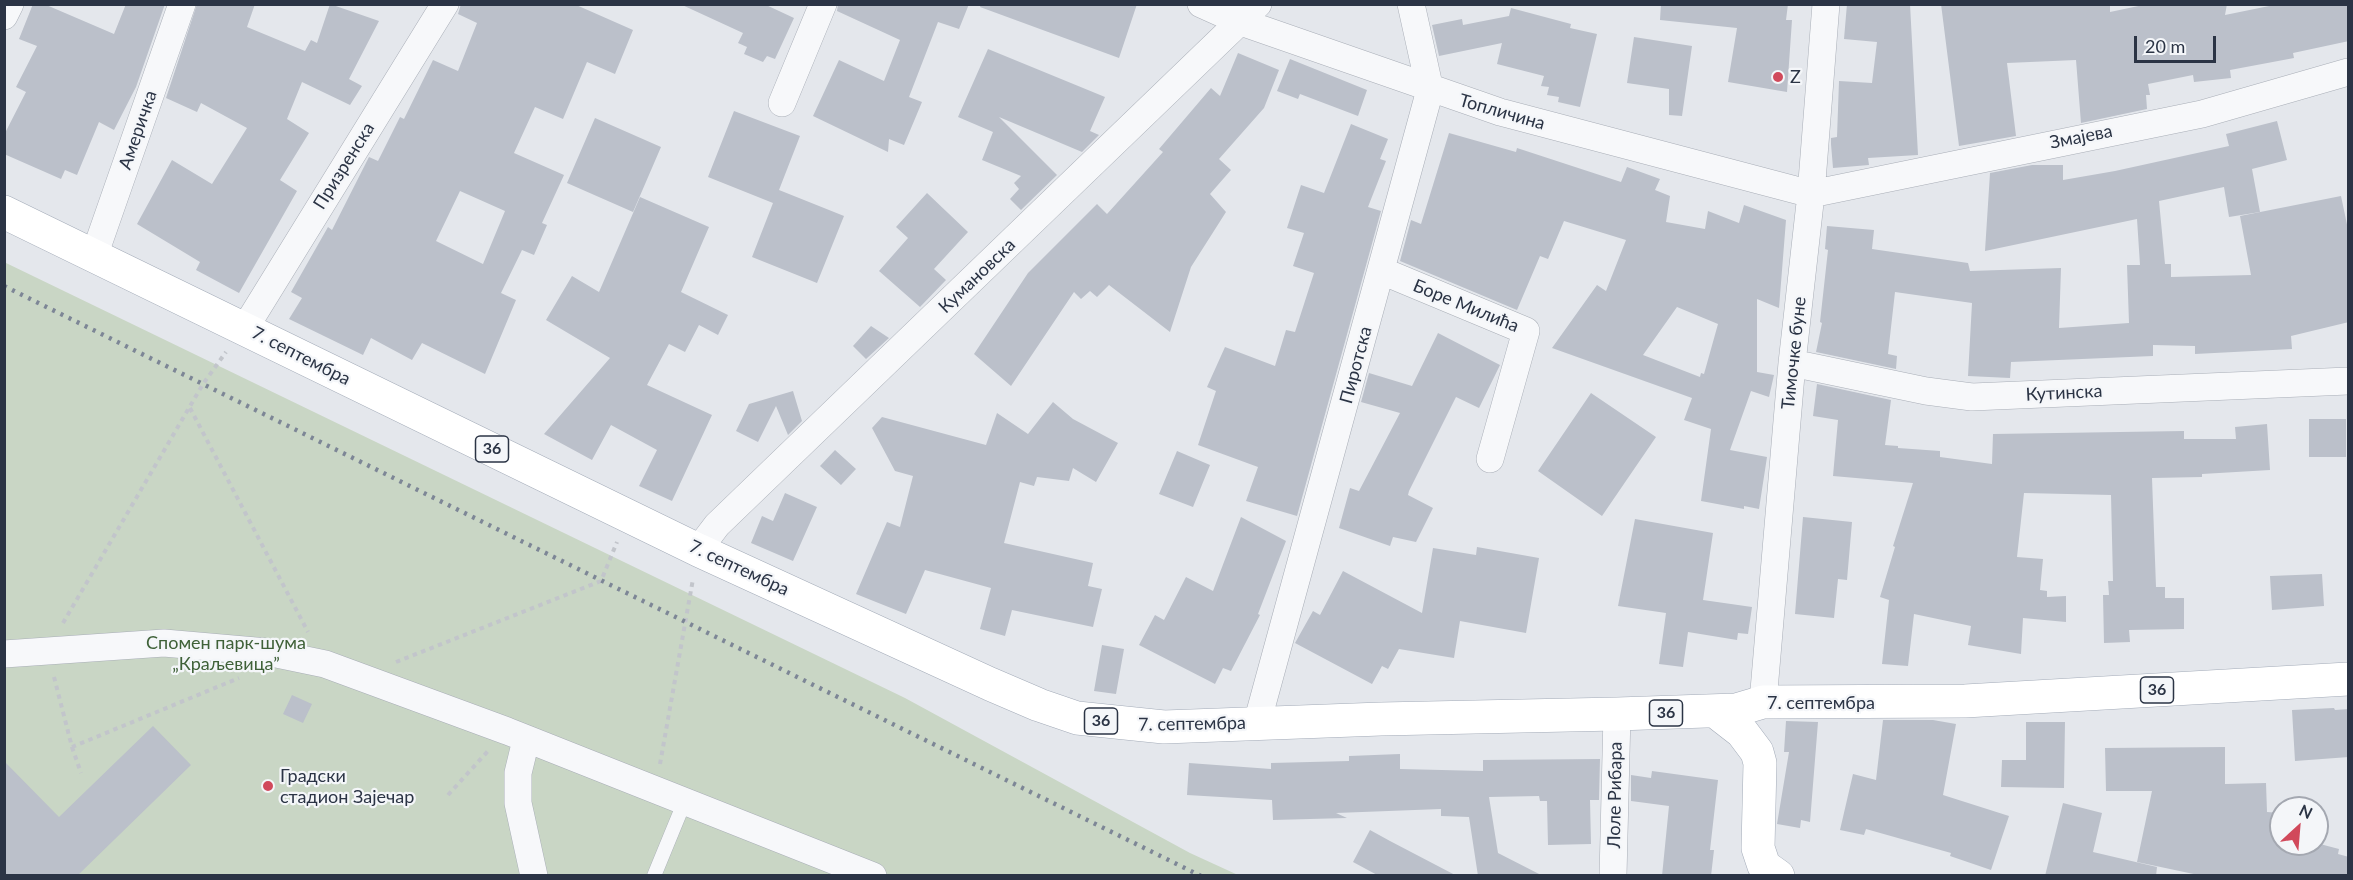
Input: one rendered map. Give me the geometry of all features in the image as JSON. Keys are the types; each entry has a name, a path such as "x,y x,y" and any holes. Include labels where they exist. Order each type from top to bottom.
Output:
{"main road":[{"name":"7. септембра","path":"4,212 698,550 990,684 1077,718 1164,727 1715,711 1736,710 1763,702 1965,701 2349,679"},
{"path":"1715,711 1742,732 1757,752 1760,763 1757,840 1771,871"}],"street":[{"path":"4,16 10,4"},
{"name":"Америчка","path":"94,256 182,4"},
{"name":"Призренска","path":"245,328 445,4"},
{"path":"782,103 822,4"},
{"name":"Топличина","path":"1201,4 1250,13 1430,90 1500,112 1811,194"},
{"name":"Пиротска","path":"1257,723 1430,90 1411,4"},
{"name":"Тимочке буне","path":"1763,702 1792,363 1811,194 1826,4"},
{"name":"Кумановска","path":"698,550 717,525 1250,13"},
{"name":"Змајева","path":"1811,194 2202,114 2349,72"},
{"name":"Боре Милића","path":"1382,272 1526,331 1490,459"},
{"name":"Кутинска","path":"1792,363 1926,391 1972,397 2345,379"},
{"path":"4,654 176,644 267,652 325,664 516,735 873,876"},
{"name":"Лоле Рибара","path":"1614,876 1617,714"},
{"path":"516,735 518,803 534,876"}],"lane":[{"path":"654,876 684,803"}],"path":[{"path":"81,773 47,650 190,407 245,328"},
{"path":"190,407 325,664"},
{"path":"359,676 601,580 628,515"},
{"path":"655,791 698,550"},
{"path":"72,747 248,674"},
{"path":"448,795 516,735"}],"green space":[{"name":"Спомен парк-шума „Краљевица”","path":"4,262 905,698 1190,853 1238,875 5,875"}],"building":[{"path":"33,4 44,4 114,34 126,4 165,4 136,87 114,130 99,122 77,175 65,170 61,179 4,154 4,135 26,92 16,87 37,46 19,39"},
{"path":"197,4 255,4 247,27 305,51 311,40 317,43 330,4 379,21 349,79 362,86 350,105 302,82 287,119 309,133 280,180 297,191 239,293 196,270 200,262 137,224 172,160 212,184 247,128 201,103 197,112 166,98"},
{"path":"461,4 574,4 633,30 615,74 587,62 563,119 535,107 514,153 564,175 542,223 547,225 534,255 522,250 501,293 516,300 485,374 422,343 412,360 371,338 363,355 289,319 302,298 291,292 328,227 332,230 369,157 378,161 400,117 404,119 433,60 458,71 477,23 458,14","holes":["460,191 505,211 483,264 436,241"]},
{"path":"680,4 764,4 794,18 775,59 767,56 763,62 744,54 747,47 738,43 743,33"},
{"path":"838,4 969,4 959,29 938,22 909,97 922,102 904,145 889,139 888,152 813,116 839,60 884,81 900,40 837,11"},
{"path":"981,4 1137,4 1119,58 980,7"},
{"path":"1661,4 1788,4 1786,20 1792,20 1787,92 1728,82 1737,28 1660,20"},
{"path":"1847,4 1910,4 1918,155 1868,158 1869,165 1833,168 1831,138 1837,137 1839,81 1872,83 1877,42 1844,39"},
{"path":"1941,4 2098,4 2110,5 2110,12 2148,4 2227,4 2225,15 2279,4 2349,4 2349,41 2293,53 2294,58 2230,70 2231,78 2194,82 2193,75 2148,84 2150,95 2146,95 2147,109 2081,123 2076,60 2007,63 2016,136 1959,146"},
{"path":"1511,8 1571,24 1570,28 1597,34 1580,107 1558,102 1559,97 1547,95 1549,87 1541,86 1544,76 1497,64 1502,43 1439,56 1432,25 1462,19 1463,25 1509,16"},
{"path":"1634,37 1692,46 1682,116 1669,115 1669,89 1627,83"},
{"path":"988,49 1105,97 1090,131 1099,135 1082,152 999,117 1057,175 1021,210 1010,199 1019,189 1014,183 1021,176 982,160 993,132 958,117"},
{"path":"1238,53 1279,70 1264,108 1219,159 1231,170 1210,194 1226,212 1191,267 1170,332 1109,285 1097,297 1090,291 1081,299 1074,292 1011,386 974,354 1028,273 1097,204 1107,214 1163,152 1159,149 1211,88 1220,96"},
{"path":"1290,59 1367,90 1358,116 1300,94 1298,99 1277,91"},
{"path":"734,111 800,136 779,190 844,216 817,283 752,257 773,203 708,177"},
{"path":"595,118 661,147 633,212 567,183"},
{"path":"2277,121 2287,160 2252,169 2260,212 2229,217 2224,187 2159,201 2165,264 2171,264 2171,277 2251,275 2240,216 2341,196 2349,234 2349,322 2291,336 2292,349 2195,354 2195,346 2153,345 2153,356 2011,362 2010,378 1968,376 1972,303 1895,292 1888,354 1897,356 1896,369 1816,352 1822,323 1820,322 1828,250 1825,249 1827,226 1874,230 1872,249 1968,263 1970,271 2061,268 2059,328 2129,323 2127,265 2140,265 2137,219 1985,251 1990,173 2032,165 2063,165 2063,180 2115,171 2229,146 2226,134"},
{"path":"1351,124 1388,139 1380,159 1386,161 1368,207 1381,211 1297,516 1246,501 1258,467 1198,445 1216,391 1207,387 1225,347 1275,366 1286,330 1295,332 1314,273 1293,266 1304,233 1287,228 1301,185 1324,193"},
{"path":"1449,133 1516,152 1517,148 1621,182 1627,167 1660,179 1655,190 1670,196 1666,222 1705,229 1708,211 1739,223 1744,205 1786,220 1779,308 1757,299 1757,372 1774,375 1769,397 1751,391 1730,450 1767,457 1759,509 1744,506 1744,509 1701,501 1711,429 1684,420 1692,398 1552,348 1597,285 1606,291 1626,240 1564,221 1548,259 1540,256 1517,310 1400,261 1411,220 1421,224","holes":["1677,307 1718,324 1704,374 1701,373 1700,377 1643,355"]},
{"path":"927,193 968,232 934,269 946,280 920,307 879,271 908,238 896,227"},
{"path":"640,197 709,227 681,292 728,315 718,335 699,325 685,352 669,344 647,385 712,415 672,501 639,486 657,450 611,425 592,460 544,434 610,358 546,320 572,276 599,292"},
{"path":"871,326 889,338 866,359 853,346"},
{"path":"1438,333 1500,365 1479,408 1456,397 1409,491 1408,495 1433,508 1416,542 1393,537 1390,546 1339,528 1350,488 1359,491 1400,413 1361,402 1369,373 1412,386"},
{"path":"1817,384 1891,400 1885,445 1940,451 1940,457 1992,464 1993,434 2184,431 2184,439 2236,439 2235,427 2267,424 2270,470 2202,474 2202,477 2152,478 2156,587 2165,587 2165,598 2184,598 2184,629 2129,630 2130,642 2104,643 2103,595 2109,595 2108,581 2113,581 2111,495 2024,493 2017,557 2043,559 2040,590 2047,591 2047,597 2066,596 2066,622 2023,618 2021,654 1968,645 1971,626 1914,614 1908,666 1882,664 1889,600 1880,597 1913,483 1833,476 1838,420 1813,416"},
{"path":"793,391 802,421 788,435 776,406 758,442 736,431 749,404"},
{"path":"1591,393 1656,437 1602,516 1538,471"},
{"path":"1053,402 1073,419 1118,443 1096,482 1073,468 1069,481 1037,477 1034,486 1020,482 1004,543 1093,563 1088,586 1102,589 1093,627 1012,610 1005,636 980,629 991,588 925,570 906,614 856,594 887,522 900,527 913,476 895,471 872,428 882,417 986,445 997,413 1028,434"},
{"path":"2309,419 2346,419 2346,457 2309,457"},
{"path":"835,450 856,469 841,485 820,466"},
{"path":"1177,451 1210,465 1193,507 1159,494"},
{"path":"785,493 817,507 793,561 751,543 762,516 773,521"},
{"path":"1241,517 1286,541 1258,614 1260,615 1231,671 1223,668 1215,684 1139,645 1155,615 1164,620 1186,577 1213,591"},
{"path":"1803,517 1852,522 1847,580 1838,579 1834,618 1795,614"},
{"path":"1635,519 1713,533 1703,600 1752,607 1748,634 1738,633 1737,640 1688,632 1683,667 1659,664 1666,613 1618,606"},
{"path":"1477,547 1539,558 1526,633 1460,621 1454,658 1399,649 1388,669 1382,666 1372,684 1295,643 1313,611 1320,615 1343,571 1422,613 1433,548 1476,555"},
{"path":"2322,574 2324,606 2272,610 2270,576"},
{"path":"1102,645 1124,649 1116,694 1094,691"},
{"path":"292,695 312,704 303,723 283,714"},
{"path":"2334,708 2335,710 2349,709 2349,757 2295,761 2292,710"},
{"path":"1883,720 1933,720 1956,724 1943,795 2009,816 1991,870 1950,856 1951,853 1866,829 1864,835 1840,830 1853,774 1876,780"},
{"path":"1786,721 1818,722 1810,822 1801,820 1800,828 1777,824 1789,752 1784,752"},
{"path":"2026,722 2065,722 2064,788 2001,787 2002,760 2026,760"},
{"path":"153,726 191,765 77,876 4,876 4,761 59,817"},
{"path":"2225,747 2225,784 2266,783 2267,812 2269,812 2269,856 2329,856 2329,846 2339,849 2338,854 2349,857 2349,876 2203,876 2137,862 2152,791 2106,791 2105,748"},
{"path":"1400,754 1400,769 1483,771 1483,760 1600,759 1599,800 1590,800 1591,844 1548,845 1547,801 1540,801 1539,796 1489,797 1498,853 1543,876 1478,876 1469,817 1441,816 1441,809 1336,813 1347,818 1273,820 1272,800 1187,795 1189,763 1271,769 1271,763 1349,761 1349,756"},
{"path":"1652,771 1718,780 1710,850 1714,850 1711,876 1662,876 1669,806 1631,801 1631,775 1651,778"},
{"path":"2063,803 2102,813 2093,852 2157,867 2156,876 2045,876"},
{"path":"1370,830 1457,876 1379,876 1353,862"}],"railway":[{"path":"4,286 1201,876"}],"place":[{"name":"Z","path":"1778,77"},
{"name":"Градски стадион Зајечар","path":"268,786"}]}
